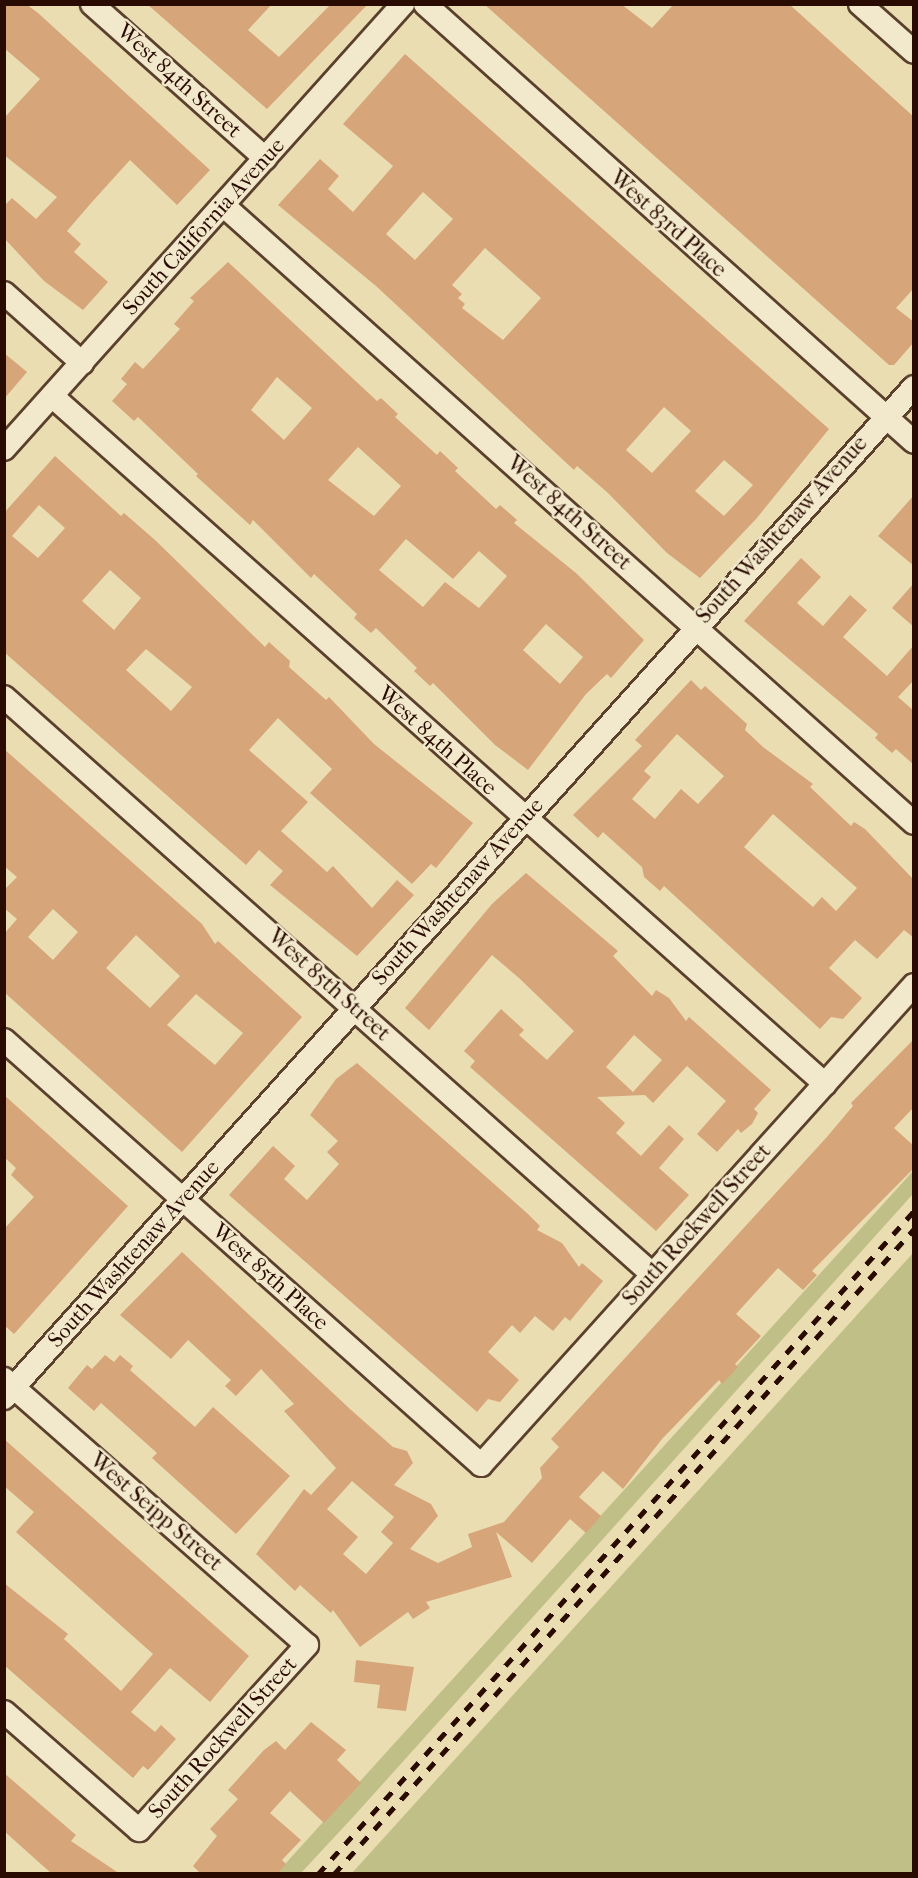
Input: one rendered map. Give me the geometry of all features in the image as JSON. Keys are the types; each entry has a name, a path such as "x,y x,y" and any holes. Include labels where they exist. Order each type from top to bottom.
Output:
{"street":[{"name":"West 84th Street","path":"92,4 266,158"},
{"name":"South California Avenue","path":"4,449 404,4"},
{"name":"West 83rd Place","path":"425,4 914,442"},
{"path":"860,4 914,52"},
{"name":"West 84th Street","path":"223,205 914,823"},
{"path":"4,293 82,363"},
{"name":"South Washtenaw Avenue","path":"8,1388 183,1199 885,416 914,387"},
{"name":"West 84th Place","path":"52,396 825,1084"},
{"name":"West 85th Street","path":"4,697 355,1007 652,1274"},
{"name":"South Rockwell Street","path":"481,1465 914,985"},
{"name":"West 85th Place","path":"4,1040 481,1465"},
{"name":"West Seipp Street","path":"8,1388 307,1645"},
{"name":"South Rockwell Street","path":"4,1712 139,1830 307,1645"}],"shaded area":[{"path":"913,1171 913,1194 354,1816 301,1873 276,1874"},
{"path":"913,1253 913,1873 352,1873"}],"building":[{"path":"4,4 26,4 38,13 210,170 177,205 130,160 67,231 81,244 74,252 108,282 83,310 44,281 4,238 4,206 12,198 36,219 57,197 4,155 4,118 40,79 4,48"},
{"path":"147,4 272,4 248,30 279,57 331,4 368,4 267,109"},
{"path":"484,4 621,4 652,28 674,4 789,4 914,117 914,288 896,308 914,322 914,342 894,365 889,365"},
{"path":"405,54 829,429 756,519 700,578 667,553 608,493 577,466 574,470 376,286 278,205 320,159 339,176 328,189 353,212 393,166 343,124","holes":["423,192 453,219 415,260 386,234","485,248 541,298 503,340 462,308 465,304 458,298 462,294 452,285","664,407 691,431 652,473 626,450","724,460 753,485 724,516 695,491"]},
{"path":"228,262 377,401 381,398 398,414 395,417 437,455 440,451 458,468 455,471 496,509 500,505 517,520 514,523 576,573 644,640 611,678 607,674 586,694 528,770 495,745 433,683 430,686 414,671 417,668 376,628 371,633 354,618 357,614 314,574 311,578 253,520 250,525 196,476 198,474 138,417 134,421 112,401 127,384 121,379 135,362 143,369 180,329 174,324 194,301 190,298","holes":["277,377 312,408 284,440 251,410","358,447 401,486 374,516 328,480","406,539 453,579 479,551 507,576 479,608 445,582 423,607 379,570","546,624 583,657 560,684 523,650"]},
{"path":"4,353 27,372 4,399"},
{"path":"55,456 121,516 124,513 155,540 265,647 269,642 290,661 289,667 326,700 329,697 374,744 473,823 436,868 431,864 412,884 310,793 332,769 278,718 249,750 308,802 281,831 327,872 333,866 372,908 397,880 414,895 357,956 270,885 283,871 259,850 246,865 4,652 4,513","holes":["39,505 65,528 38,558 12,536","110,570 141,598 114,630 82,601","146,649 192,687 171,711 126,670"]},
{"path":"914,495 914,566 878,536"},
{"path":"801,558 821,577 797,603 823,626 850,595 867,610 843,637 887,676 914,645 914,680 898,697 914,711 914,765 896,749 892,753 875,738 878,734 744,621"},
{"path":"914,583 914,627 892,608"},
{"path":"691,680 701,690 705,686 747,724 745,730 763,747 813,784 810,787 851,826 854,822 865,829 914,880 914,938 904,930 877,959 855,940 829,968 862,998 843,1019 831,1017 820,1029 664,886 660,891 644,877 642,867 603,832 598,838 573,815 642,746 635,740","holes":["677,734 724,776 698,804 681,789 655,819 632,799 651,777 644,771","773,814 857,888 836,911 822,897 813,907 744,847"]},
{"path":"4,749 202,924 215,944 218,941 302,1017 182,1152 4,992 4,934 17,919 4,908 4,890 17,877 4,866","holes":["53,909 78,932 53,960 28,937","136,935 180,976 150,1008 106,968","196,994 243,1033 215,1065 167,1025"]},
{"path":"526,873 618,951 613,956 652,996 656,990 669,998 686,1021 689,1017 771,1090 754,1109 758,1113 752,1124 741,1133 738,1129 717,1152 697,1134 726,1101 687,1066 653,1103 645,1095 597,1097 625,1123 616,1133 641,1156 669,1125 684,1139 659,1168 689,1195 656,1231 470,1067 475,1061 464,1051 501,1009 524,1030 519,1035 547,1060 574,1031 519,978 492,955 429,1030 405,1008 492,904","holes":["634,1035 662,1060 633,1092 606,1067"]},
{"path":"914,1039 914,1107 894,1128 914,1146 914,1168 812,1271 817,1275 803,1290 778,1268 736,1314 761,1336 735,1364 738,1367 722,1384 719,1380 662,1439 623,1489 603,1471 579,1497 601,1516 586,1533 570,1519 532,1563 496,1532 512,1577 426,1602 430,1608 413,1619 408,1612 360,1647 333,1610 331,1613 300,1585 295,1591 256,1554 304,1489 311,1495 336,1468 284,1411 294,1404 261,1369 236,1396 225,1386 231,1380 188,1340 171,1359 120,1315 182,1252 350,1409 393,1447 407,1451 413,1463 394,1485 431,1504 438,1516 410,1549 438,1563 472,1547 468,1534 504,1522 542,1478 540,1468 559,1447 551,1439 826,1138 853,1106 851,1103","holes":["352,1481 394,1517 381,1532 393,1543 366,1574 343,1554 358,1537 327,1509"]},
{"path":"357,1063 528,1214 540,1226 537,1230 562,1243 579,1267 582,1263 603,1281 570,1321 565,1317 553,1331 535,1316 520,1333 512,1325 488,1352 519,1380 500,1402 488,1399 477,1412 229,1195 273,1146 295,1166 284,1179 307,1200 339,1164 327,1152 338,1141 310,1115 336,1079"},
{"path":"4,1095 128,1206 14,1334 4,1325 4,1229 34,1197 11,1175 16,1168 4,1157"},
{"path":"105,1355 114,1362 120,1355 133,1366 130,1370 195,1427 213,1407 290,1476 236,1534 152,1458 157,1453 101,1403 94,1411 68,1388 87,1365 92,1369"},
{"path":"4,1439 249,1656 210,1702 170,1668 131,1712 155,1732 161,1725 176,1739 148,1770 143,1766 133,1778 4,1665 4,1583 68,1634 64,1639 121,1691 153,1654 16,1532 34,1512 4,1486"},
{"path":"356,1660 414,1667 406,1711 377,1708 380,1685 354,1682"},
{"path":"311,1722 346,1750 337,1760 361,1783 324,1823 290,1791 270,1813 301,1840 282,1860 286,1864 277,1874 201,1874 193,1866 217,1836 210,1829 238,1799 228,1790 264,1750 276,1741 285,1750"},
{"path":"4,1773 76,1835 71,1841 120,1874 52,1874 4,1831"}],"railway":[{"path":"318,1874 914,1211"},
{"path":"334,1874 914,1229"}]}
